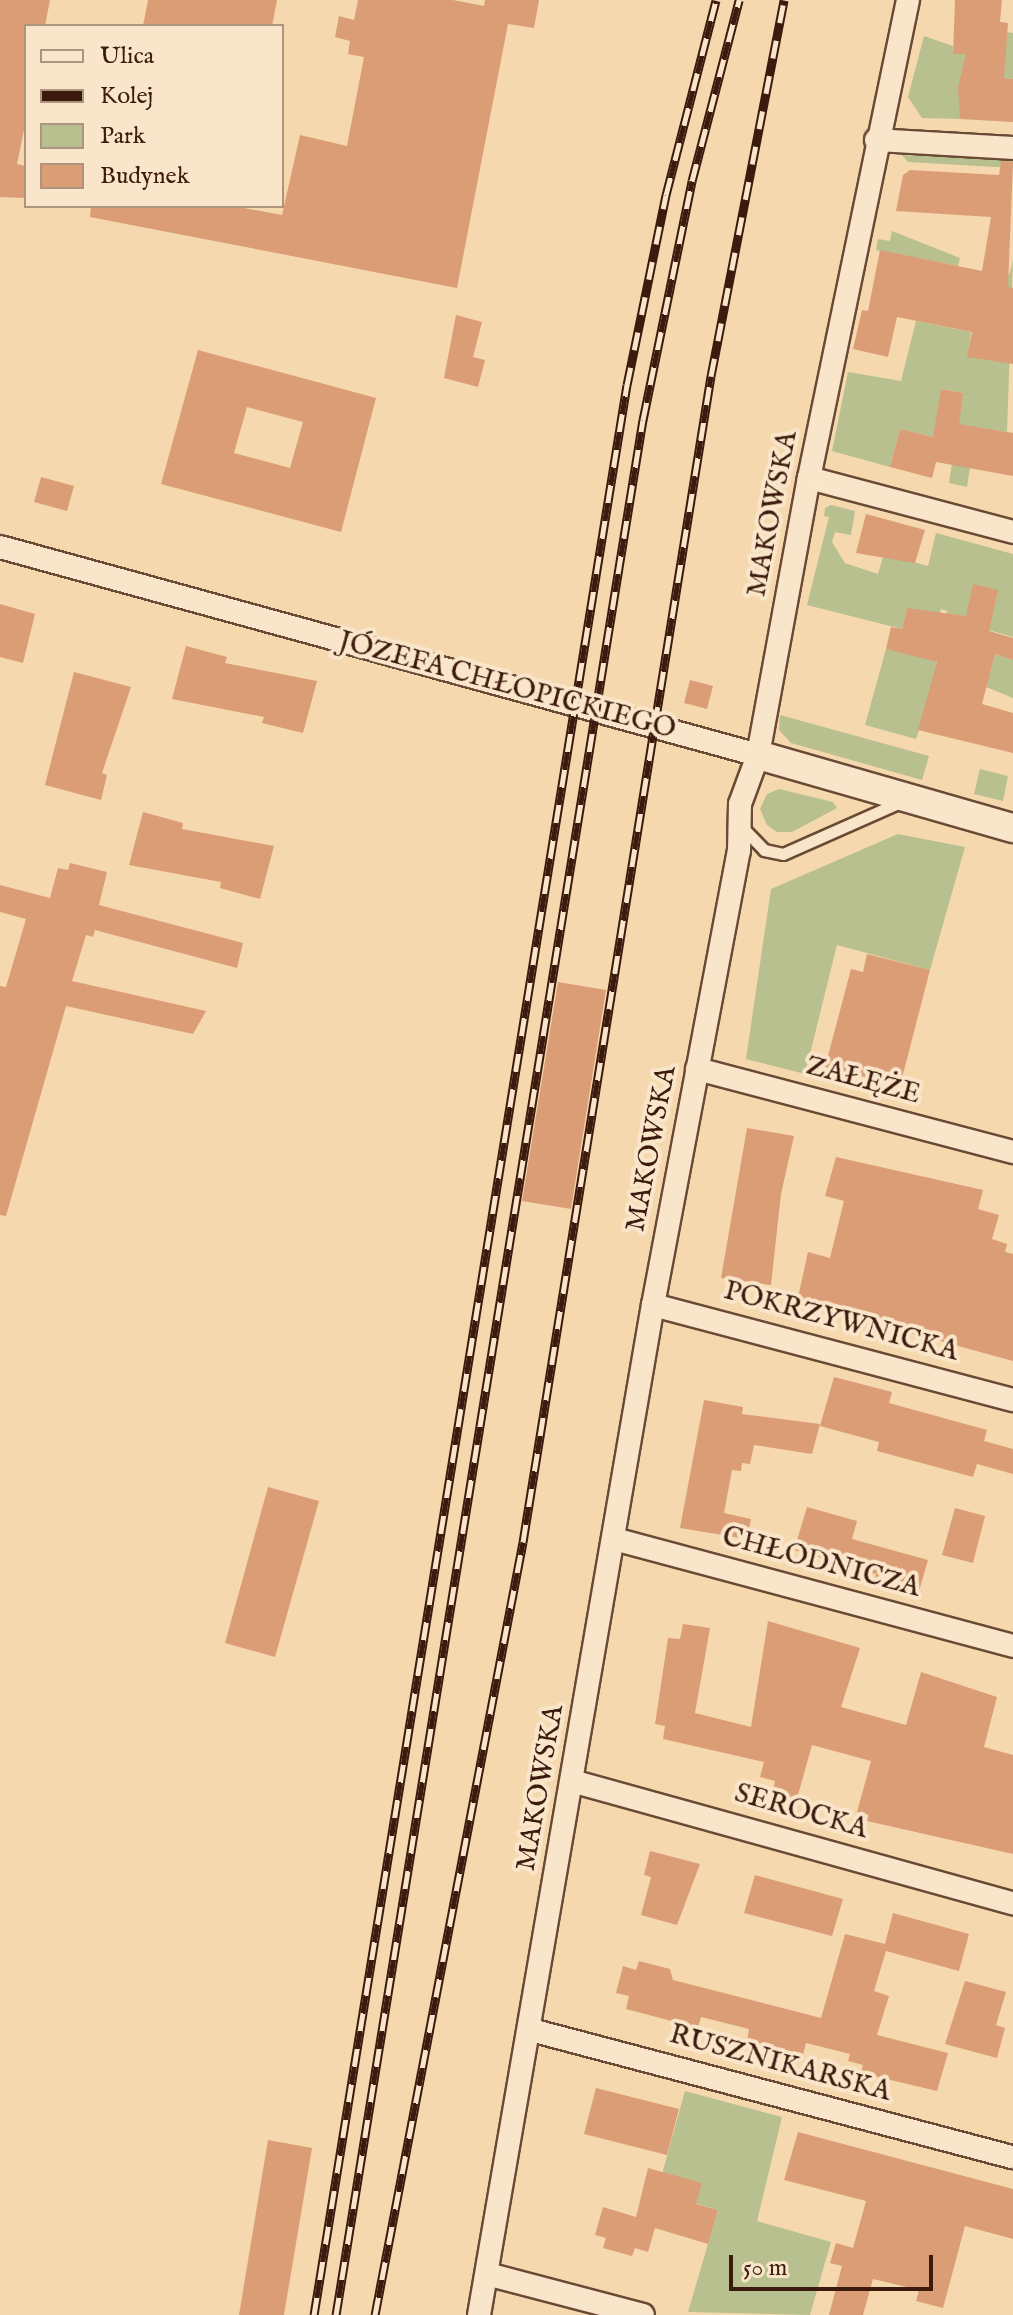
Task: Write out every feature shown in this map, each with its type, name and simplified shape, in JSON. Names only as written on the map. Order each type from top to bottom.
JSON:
[{"type":"street","name":"MAKOWSKA","points":[[479,2315],[531,2030],[653,1305],[739,851],[737,820],[745,782],[758,755],[876,140],[908,0]]},
{"type":"street","points":[[876,140],[1013,148]]},
{"type":"street","points":[[809,478],[1013,532]]},
{"type":"street","name":"JÓZEFA CHŁOPICKIEGO","points":[[0,547],[1013,828]]},
{"type":"street","name":"ZAŁĘŻE","points":[[697,1069],[1013,1152]]},
{"type":"street","name":"POKRZYWNICKA","points":[[653,1305],[1013,1400]]},
{"type":"street","name":"CHŁODNICZA","points":[[614,1539],[1013,1646]]},
{"type":"street","name":"SEROCKA","points":[[572,1781],[1013,1903]]},
{"type":"street","name":"RUSZNIKARSKA","points":[[531,2030],[1013,2157]]},
{"type":"street","points":[[487,2274],[643,2315]]},
{"type":"lane","points":[[737,820],[764,850],[783,854],[821,841],[881,807],[924,803]]},
{"type":"green space","points":[[979,21],[1007,23],[1007,32],[1013,33],[1013,79],[1004,78],[1004,72],[962,71],[960,119],[922,118],[908,97],[924,36],[953,46],[953,54],[977,54]]},
{"type":"green space","points":[[902,155],[1013,160],[1013,168],[908,162]]},
{"type":"green space","points":[[892,231],[960,258],[958,266],[876,250],[878,239],[890,241]]},
{"type":"green space","points":[[1013,260],[1007,432],[976,427],[967,487],[949,483],[963,393],[941,389],[942,439],[900,429],[890,467],[832,451],[848,372],[901,381],[916,321],[971,332],[968,356],[986,360],[983,271],[1009,275]]},
{"type":"green space","points":[[831,505],[855,511],[851,535],[835,532],[832,542],[845,563],[878,574],[884,554],[928,566],[936,533],[1013,554],[1013,637],[946,618],[947,611],[941,609],[939,616],[907,608],[902,629],[807,605],[829,517],[824,516],[825,508]]},
{"type":"green space","points":[[886,649],[938,655],[936,663],[942,664],[916,739],[865,725]]},
{"type":"green space","points":[[995,654],[1013,660],[1013,698],[986,687]]},
{"type":"green space","points":[[780,715],[929,756],[922,780],[791,743],[779,730]]},
{"type":"green space","points":[[980,769],[1008,776],[1003,801],[974,794]]},
{"type":"green space","points":[[779,789],[833,802],[837,808],[792,832],[777,832],[767,825],[760,809],[767,794]]},
{"type":"green space","points":[[898,834],[965,847],[930,970],[837,945],[805,1074],[746,1059],[771,889]]},
{"type":"green space","points":[[685,2091],[782,2117],[757,2221],[831,2242],[810,2315],[688,2312],[718,2210],[657,2192]]},
{"type":"building","points":[[0,0],[50,0],[45,24],[24,24],[24,130],[17,164],[24,166],[24,198],[0,197]]},
{"type":"building","points":[[148,0],[277,0],[272,24],[143,24]]},
{"type":"building","points":[[358,0],[453,0],[484,6],[485,0],[539,0],[534,28],[508,24],[457,288],[90,217],[91,208],[244,208],[282,215],[300,135],[347,146],[364,57],[348,54],[350,41],[335,37],[339,16],[354,20]]},
{"type":"building","points":[[955,0],[1002,0],[1000,22],[1008,23],[1004,78],[1013,79],[1013,122],[960,119],[958,88],[966,54],[953,54]]},
{"type":"building","points":[[1001,161],[1013,162],[1008,287],[1013,288],[1013,364],[967,357],[972,332],[897,317],[888,357],[853,349],[862,310],[868,311],[880,250],[982,271],[991,217],[896,211],[903,175],[910,170],[999,175]]},
{"type":"building","points":[[456,315],[482,322],[473,357],[485,360],[478,387],[444,378]]},
{"type":"building","points":[[198,350],[376,398],[341,532],[161,484]],"holes":[[[247,407],[303,422],[290,468],[234,453]]]},
{"type":"building","points":[[941,389],[963,393],[959,424],[1013,433],[1013,476],[936,462],[932,478],[890,467],[900,429],[933,437]]},
{"type":"building","points":[[41,477],[74,486],[67,511],[34,502]]},
{"type":"building","points":[[866,514],[925,530],[915,563],[856,553]]},
{"type":"building","points":[[973,584],[998,590],[989,631],[1013,638],[1013,660],[995,654],[982,704],[1013,713],[1013,753],[918,730],[937,662],[886,649],[891,627],[902,629],[907,608],[966,616]]},
{"type":"building","points":[[0,604],[35,614],[23,663],[0,657]]},
{"type":"building","points":[[186,646],[227,657],[225,663],[317,681],[303,733],[262,723],[264,717],[172,699]]},
{"type":"building","points":[[74,672],[131,687],[102,773],[107,775],[101,800],[45,785]]},
{"type":"building","points":[[690,680],[713,686],[707,709],[684,703]]},
{"type":"building","points":[[143,812],[183,823],[182,829],[274,846],[260,899],[220,888],[221,882],[129,865]]},
{"type":"building","points":[[70,863],[107,872],[99,905],[243,943],[237,968],[95,930],[93,937],[86,935],[72,981],[206,1011],[193,1034],[66,1006],[6,1216],[0,1215],[0,986],[6,987],[26,919],[0,912],[0,885],[50,898],[58,868],[68,870]]},
{"type":"building","points":[[867,954],[930,970],[900,1086],[825,1067],[851,969],[863,972]]},
{"type":"building","points":[[558,982],[606,990],[571,1209],[522,1201]]},
{"type":"building","points":[[747,1128],[794,1136],[781,1194],[771,1285],[721,1278]]},
{"type":"building","points":[[836,1157],[983,1190],[978,1209],[999,1215],[992,1239],[1007,1244],[1005,1252],[1013,1254],[1013,1361],[797,1302],[808,1252],[830,1258],[844,1201],[825,1196]]},
{"type":"building","points":[[834,1377],[892,1392],[889,1403],[987,1430],[984,1441],[1013,1449],[1013,1474],[977,1464],[973,1477],[877,1451],[879,1442],[820,1426]]},
{"type":"building","points":[[704,1400],[743,1407],[742,1414],[820,1424],[812,1454],[754,1445],[750,1464],[742,1463],[741,1471],[732,1470],[724,1513],[751,1519],[747,1539],[680,1528]]},
{"type":"building","points":[[268,1487],[319,1501],[275,1657],[225,1643]]},
{"type":"building","points":[[807,1507],[857,1521],[852,1539],[928,1560],[917,1598],[873,1586],[876,1574],[794,1550]]},
{"type":"building","points":[[955,1508],[985,1516],[973,1563],[942,1555]]},
{"type":"building","points":[[768,1621],[860,1648],[841,1707],[906,1725],[921,1672],[997,1697],[984,1747],[1013,1755],[1013,1854],[867,1821],[869,1815],[857,1812],[871,1761],[812,1745],[796,1802],[772,1795],[775,1781],[760,1777],[764,1762],[663,1739],[665,1726],[655,1724],[668,1638],[680,1639],[683,1624],[710,1628],[695,1713],[751,1727]]},
{"type":"building","points":[[650,1851],[700,1864],[677,1925],[641,1915],[651,1877],[644,1875]]},
{"type":"building","points":[[755,1875],[843,1899],[832,1936],[744,1913]]},
{"type":"building","points":[[893,1913],[969,1934],[959,1971],[886,1951],[874,1991],[889,1996],[877,2035],[948,2053],[937,2091],[861,2073],[863,2065],[848,2061],[850,2054],[806,2043],[803,2055],[747,2041],[749,2029],[701,2017],[698,2028],[626,2009],[629,1996],[616,1993],[623,1966],[636,1970],[639,1961],[670,1969],[673,1980],[821,2018],[845,1934],[885,1944]]},
{"type":"building","points":[[965,1981],[1006,1992],[996,2025],[1005,2028],[997,2058],[945,2044]]},
{"type":"building","points":[[596,2088],[679,2109],[667,2155],[584,2134]]},
{"type":"building","points":[[798,2132],[1013,2189],[1013,2239],[965,2226],[943,2308],[916,2301],[919,2290],[873,2279],[863,2315],[829,2315],[842,2266],[830,2263],[836,2243],[853,2248],[866,2201],[784,2180]]},
{"type":"building","points":[[268,2140],[312,2148],[284,2315],[239,2315]]},
{"type":"building","points":[[648,2168],[702,2183],[696,2204],[718,2210],[708,2244],[655,2228],[648,2252],[635,2248],[632,2256],[603,2248],[606,2238],[595,2235],[603,2207],[636,2217]]},
{"type":"railway","points":[[314,2315],[627,385],[666,195],[716,0]]},
{"type":"railway","points":[[336,2315],[643,420],[692,181],[739,0]]},
{"type":"railway","points":[[375,2315],[523,1542],[711,376],[784,0]]}]
